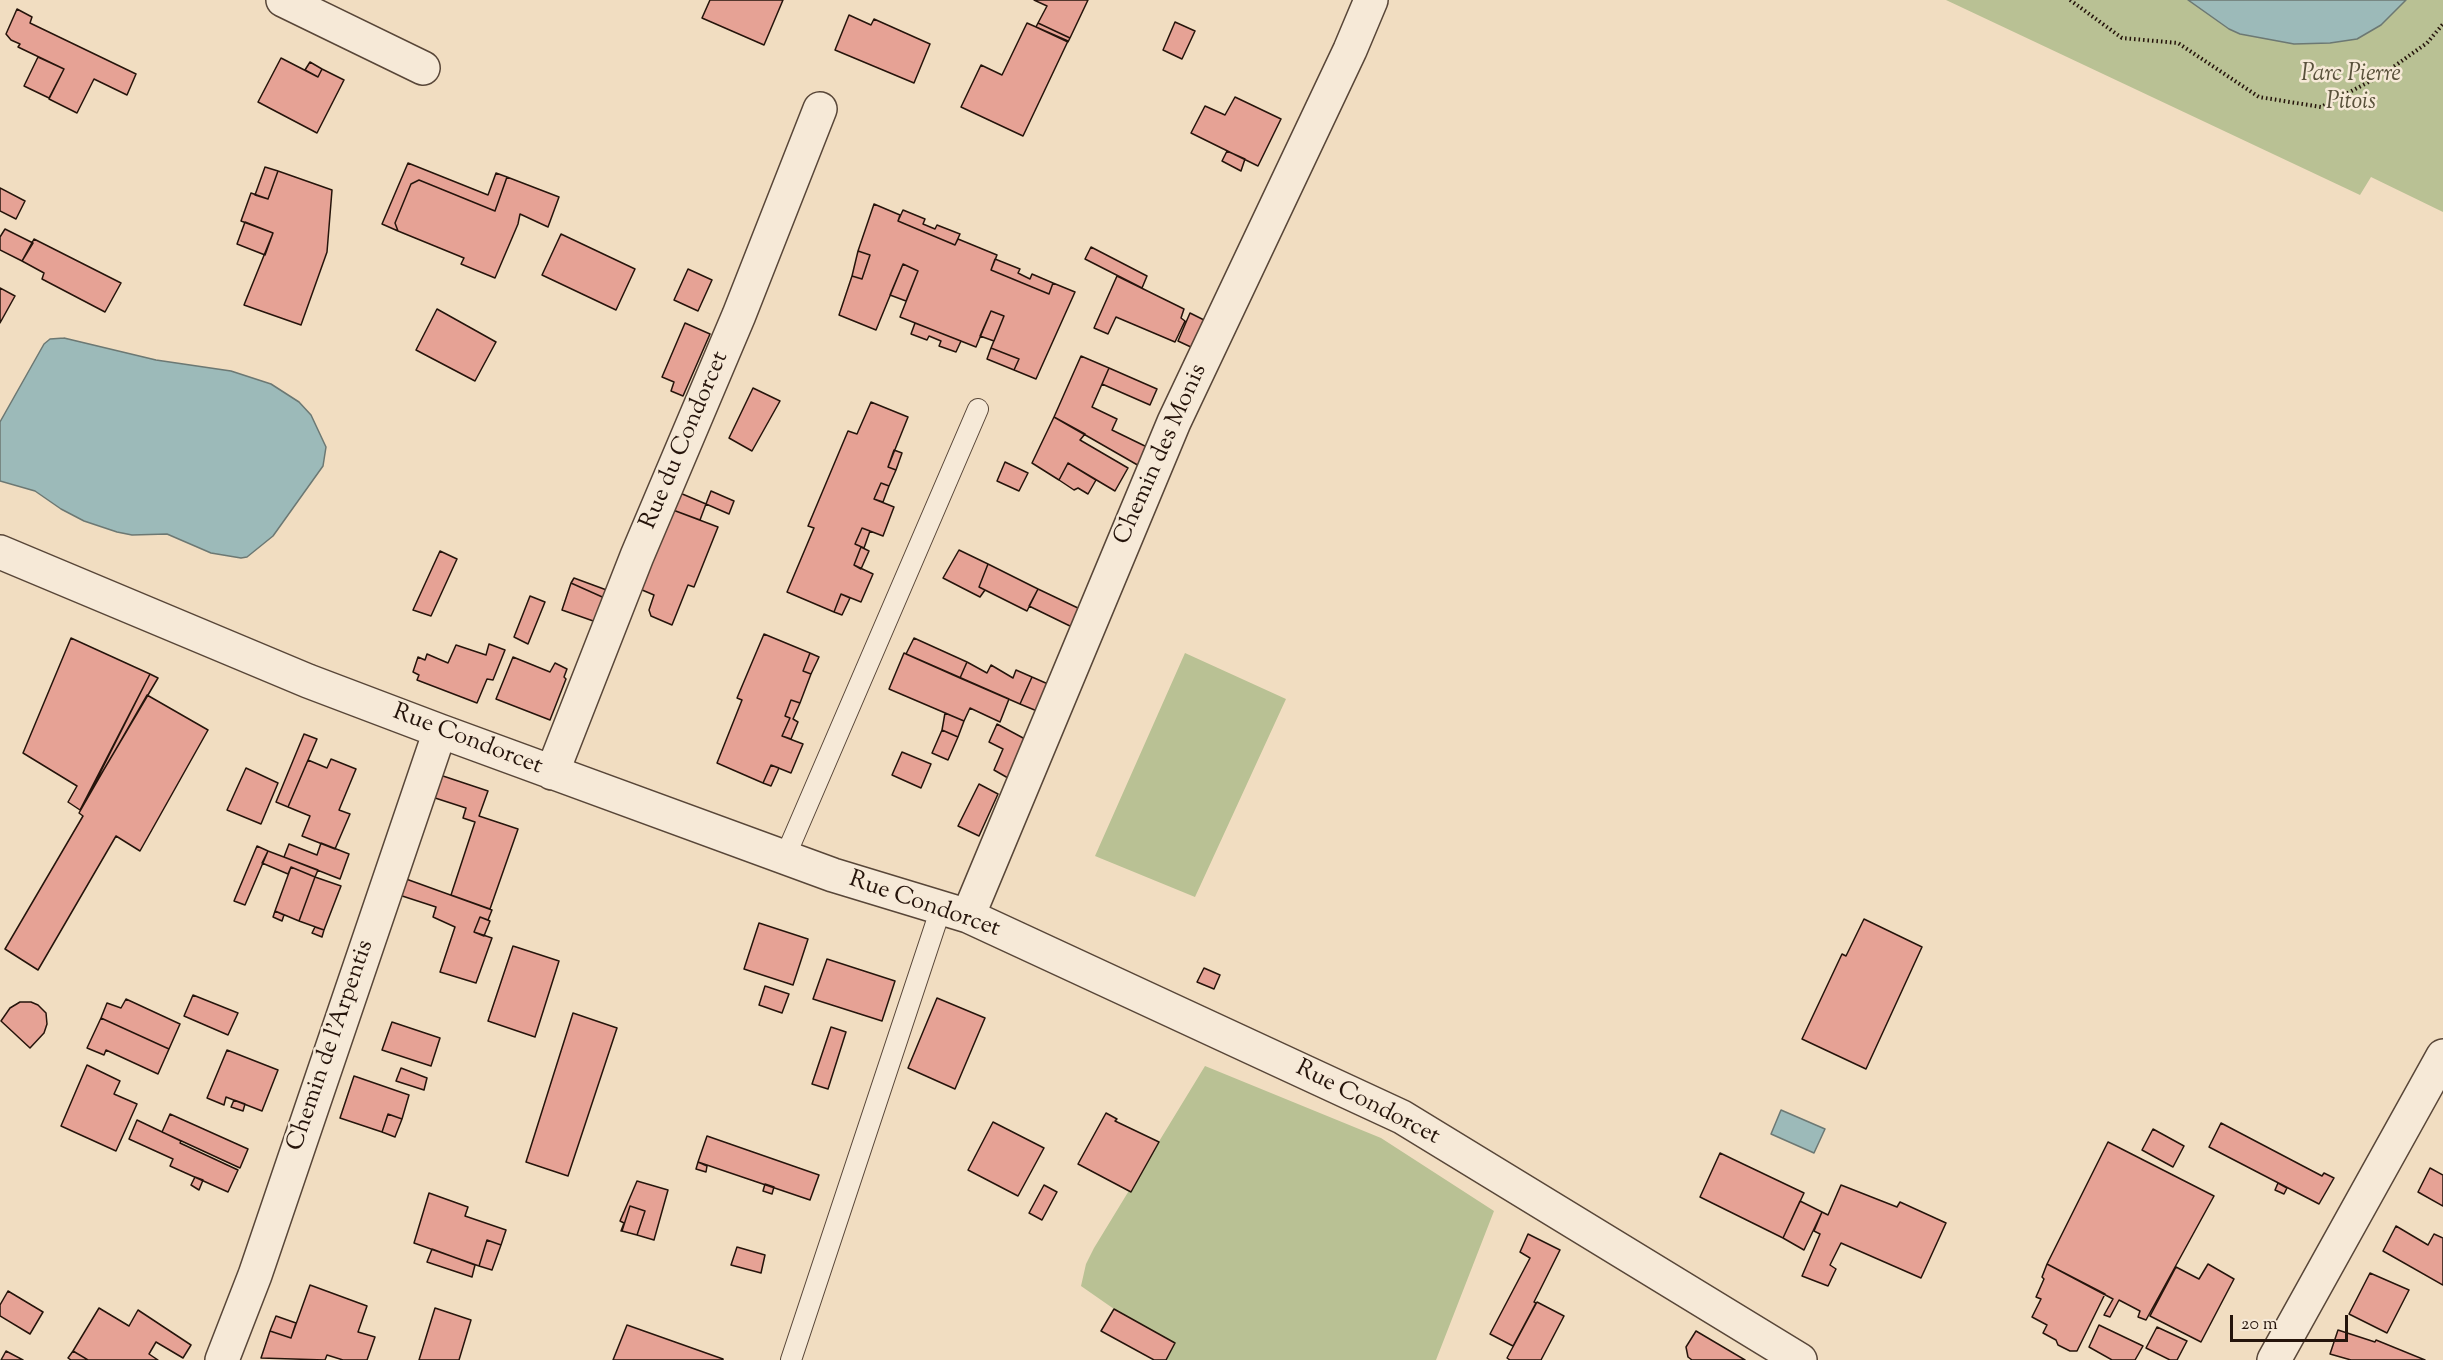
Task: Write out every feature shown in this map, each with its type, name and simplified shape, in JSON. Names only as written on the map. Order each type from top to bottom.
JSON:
[{"type":"street","points":[[283,0],[423,68]]},
{"type":"street","name":"Chemin des Monis","points":[[954,912],[1174,422],[1350,50],[1371,0]]},
{"type":"street","name":"Rue du Condorcet","points":[[552,773],[637,556],[739,315],[820,109]]},
{"type":"street","name":"Rue Condorcet","points":[[0,552],[308,681],[440,731],[833,875],[954,912],[1402,1118],[1800,1360]]},
{"type":"street","name":"Chemin de l'Arpentis","points":[[222,1360],[259,1263],[440,731]]},
{"type":"street","points":[[2274,1360],[2443,1056]]},
{"type":"lane","points":[[785,857],[978,409]]},
{"type":"lane","points":[[791,1360],[954,912]]},
{"type":"path","points":[[2070,0],[2122,38],[2178,43],[2259,97],[2320,107],[2382,75],[2427,43],[2443,24]]},
{"type":"green space","name":"Parc Pierre Pitois","points":[[1946,0],[2443,0],[2443,212],[2371,177],[2360,195]]},
{"type":"green space","points":[[1185,653],[1286,699],[1195,897],[1095,856]]},
{"type":"green space","points":[[1205,1066],[1381,1138],[1494,1211],[1436,1360],[1166,1360],[1175,1343],[1114,1309],[1081,1286],[1086,1264],[1094,1248]]},
{"type":"water","points":[[2188,0],[2406,0],[2381,25],[2357,39],[2330,43],[2294,44],[2240,34],[2229,29]]},
{"type":"water","points":[[64,338],[156,360],[231,371],[271,384],[299,402],[311,415],[326,447],[323,466],[273,536],[247,557],[241,558],[211,553],[167,534],[132,535],[117,532],[84,521],[35,491],[0,481],[0,422],[44,344],[50,339]]},
{"type":"water","points":[[1781,1110],[1825,1129],[1814,1153],[1771,1134]]},
{"type":"building","points":[[710,0],[783,0],[764,45],[702,18]]},
{"type":"building","points":[[1034,0],[1088,0],[1070,38],[1038,23],[1047,6]]},
{"type":"building","points":[[17,9],[32,17],[30,23],[136,74],[127,95],[94,79],[77,113],[49,99],[64,69],[18,47],[20,44],[11,40],[6,34]]},
{"type":"building","points":[[849,15],[871,25],[874,19],[930,44],[914,83],[835,50]]},
{"type":"building","points":[[1175,22],[1195,31],[1182,59],[1163,50]]},
{"type":"building","points":[[1027,23],[1068,41],[1023,136],[961,107],[981,65],[1002,75]]},
{"type":"building","points":[[1038,23],[1070,38],[1068,42],[1036,27]]},
{"type":"building","points":[[38,57],[64,69],[49,98],[24,86]]},
{"type":"building","points":[[281,58],[318,77],[322,69],[344,80],[317,133],[258,102]]},
{"type":"building","points":[[310,62],[322,69],[318,77],[305,70]]},
{"type":"building","points":[[1235,97],[1281,119],[1258,166],[1191,133],[1205,106],[1225,115]]},
{"type":"building","points":[[1227,151],[1245,159],[1241,171],[1222,161]]},
{"type":"building","points":[[408,163],[488,195],[496,173],[507,177],[495,211],[419,180],[411,184],[395,223],[398,231],[382,224]]},
{"type":"building","points":[[265,167],[278,171],[268,199],[255,195]]},
{"type":"building","points":[[278,171],[332,190],[327,252],[301,325],[244,305],[273,233],[241,221],[251,193],[268,199]]},
{"type":"building","points":[[507,177],[559,197],[548,227],[520,214],[495,278],[461,264],[464,258],[398,231],[395,223],[411,184],[419,180],[495,211]]},
{"type":"building","points":[[0,188],[25,201],[16,219],[0,211]]},
{"type":"building","points":[[874,204],[900,215],[898,221],[955,245],[958,239],[997,255],[991,270],[1049,294],[1053,283],[1075,292],[1036,379],[1014,370],[1019,359],[991,348],[1004,316],[991,311],[976,347],[900,317],[918,271],[903,264],[876,330],[839,315],[852,276],[862,279],[870,255],[858,251]]},
{"type":"building","points":[[903,210],[925,219],[923,224],[935,229],[937,225],[960,234],[955,245],[898,221]]},
{"type":"building","points":[[245,222],[273,233],[265,255],[237,244]]},
{"type":"building","points":[[5,229],[33,243],[22,261],[0,250],[0,237]]},
{"type":"building","points":[[561,234],[635,269],[616,310],[542,275]]},
{"type":"building","points":[[34,239],[121,283],[105,312],[42,279],[44,273],[22,261]]},
{"type":"building","points":[[1091,247],[1147,276],[1142,288],[1085,259]]},
{"type":"building","points":[[858,251],[870,255],[862,279],[852,276]]},
{"type":"building","points":[[995,259],[1020,269],[1018,273],[1030,279],[1032,274],[1053,283],[1049,294],[991,270]]},
{"type":"building","points":[[903,264],[918,271],[906,301],[890,295]]},
{"type":"building","points":[[688,269],[712,280],[698,311],[674,300]]},
{"type":"building","points":[[1117,276],[1184,309],[1181,318],[1185,321],[1175,342],[1116,317],[1108,334],[1094,328]]},
{"type":"building","points":[[0,288],[15,296],[0,323]]},
{"type":"building","points":[[437,309],[496,342],[475,381],[416,350]]},
{"type":"building","points":[[991,311],[1004,316],[994,341],[980,336]]},
{"type":"building","points":[[1190,313],[1206,321],[1193,348],[1178,341]]},
{"type":"building","points":[[685,323],[710,334],[683,396],[671,391],[674,382],[662,377]]},
{"type":"building","points":[[915,323],[961,341],[956,352],[939,346],[941,341],[929,336],[927,340],[911,334]]},
{"type":"building","points":[[991,348],[1019,359],[1014,370],[987,359]]},
{"type":"building","points":[[1081,356],[1109,368],[1092,407],[1117,419],[1112,430],[1149,448],[1141,467],[1054,417]]},
{"type":"building","points":[[1109,368],[1157,389],[1150,405],[1102,384]]},
{"type":"building","points":[[753,388],[780,401],[752,451],[729,438]]},
{"type":"building","points":[[871,402],[908,417],[888,467],[896,470],[889,486],[881,483],[874,499],[894,507],[883,536],[862,528],[855,544],[864,548],[861,547],[854,565],[873,574],[861,602],[841,594],[834,612],[787,592],[814,528],[808,526],[848,431],[857,434]]},
{"type":"building","points":[[1054,417],[1085,434],[1080,440],[1128,468],[1115,491],[1068,463],[1059,480],[1032,463]]},
{"type":"building","points":[[894,450],[902,453],[896,470],[888,467]]},
{"type":"building","points":[[1005,462],[1028,473],[1019,491],[997,481]]},
{"type":"building","points":[[1068,463],[1096,480],[1088,494],[1078,488],[1074,490],[1059,480]]},
{"type":"building","points":[[881,483],[889,486],[883,502],[874,499]]},
{"type":"building","points":[[711,491],[734,501],[729,514],[706,504]]},
{"type":"building","points":[[680,493],[706,504],[700,520],[673,510]]},
{"type":"building","points":[[673,510],[718,527],[694,587],[688,585],[672,625],[651,616],[649,610],[654,595],[635,587]]},
{"type":"building","points":[[862,528],[870,531],[864,548],[855,544]]},
{"type":"building","points":[[861,547],[869,551],[861,569],[854,565]]},
{"type":"building","points":[[959,550],[988,564],[979,587],[985,590],[980,597],[943,578]]},
{"type":"building","points":[[440,551],[457,559],[431,616],[413,610]]},
{"type":"building","points":[[988,564],[1038,589],[1027,611],[979,587]]},
{"type":"building","points":[[574,578],[612,592],[609,600],[571,583]]},
{"type":"building","points":[[571,583],[609,600],[599,623],[562,610]]},
{"type":"building","points":[[1038,589],[1080,609],[1072,627],[1029,606]]},
{"type":"building","points":[[841,594],[850,598],[842,615],[834,612]]},
{"type":"building","points":[[530,596],[545,602],[528,644],[514,637]]},
{"type":"building","points":[[764,634],[810,653],[803,671],[811,674],[800,703],[791,700],[785,716],[790,718],[782,736],[803,744],[791,773],[771,765],[763,783],[717,763],[742,700],[737,698]]},
{"type":"building","points":[[71,638],[150,674],[80,810],[68,802],[77,786],[23,753]]},
{"type":"building","points":[[914,638],[967,662],[960,678],[906,654]]},
{"type":"building","points":[[489,644],[505,650],[493,680],[487,679],[477,703],[417,680],[419,675],[413,672],[418,657],[425,660],[427,654],[448,663],[456,645],[486,655]]},
{"type":"building","points":[[810,653],[819,657],[811,674],[803,671]]},
{"type":"building","points":[[904,653],[1009,699],[1000,722],[970,708],[964,721],[889,689]]},
{"type":"building","points":[[513,657],[550,672],[555,663],[567,669],[564,677],[566,679],[550,720],[496,699]]},
{"type":"building","points":[[967,662],[987,673],[991,665],[1013,678],[1016,670],[1032,677],[1020,704],[960,678]]},
{"type":"building","points":[[150,674],[158,678],[80,810],[100,773]]},
{"type":"building","points":[[1032,677],[1048,684],[1037,711],[1020,704]]},
{"type":"building","points":[[147,695],[208,730],[140,851],[116,836],[38,970],[5,949],[83,816],[79,813]]},
{"type":"building","points":[[791,700],[800,703],[793,719],[798,722],[791,739],[782,736],[790,718],[785,716]]},
{"type":"building","points":[[945,713],[964,721],[958,737],[942,730]]},
{"type":"building","points":[[997,724],[1025,739],[1008,778],[994,770],[1003,749],[989,742]]},
{"type":"building","points":[[942,730],[958,737],[948,760],[932,753]]},
{"type":"building","points":[[304,734],[317,739],[288,807],[276,802]]},
{"type":"building","points":[[902,752],[931,764],[921,788],[892,775]]},
{"type":"building","points":[[331,759],[356,769],[339,810],[350,814],[335,849],[302,836],[310,816],[288,807],[308,760],[327,768]]},
{"type":"building","points":[[771,765],[779,768],[771,786],[763,783]]},
{"type":"building","points":[[246,768],[278,783],[261,824],[227,810]]},
{"type":"building","points":[[440,775],[488,791],[479,816],[518,829],[490,909],[451,895],[475,822],[463,818],[466,808],[432,797]]},
{"type":"building","points":[[979,784],[998,794],[979,836],[958,826]]},
{"type":"building","points":[[321,843],[349,854],[340,879],[284,857],[289,844],[317,855]]},
{"type":"building","points":[[257,846],[268,851],[245,905],[234,901]]},
{"type":"building","points":[[268,851],[318,870],[315,877],[291,867],[288,874],[262,863]]},
{"type":"building","points":[[291,867],[315,877],[299,921],[275,911]]},
{"type":"building","points":[[395,875],[492,910],[488,920],[480,917],[474,932],[492,938],[476,983],[440,972],[455,927],[433,917],[436,907],[390,892]]},
{"type":"building","points":[[315,877],[341,886],[324,930],[299,921]]},
{"type":"building","points":[[275,911],[284,915],[282,921],[273,917]]},
{"type":"building","points":[[480,917],[490,921],[484,936],[474,932]]},
{"type":"building","points":[[1864,919],[1922,947],[1866,1069],[1802,1039],[1842,954],[1846,956]]},
{"type":"building","points":[[759,923],[808,939],[793,985],[744,969]]},
{"type":"building","points":[[315,927],[324,930],[322,937],[312,933]]},
{"type":"building","points":[[513,946],[559,961],[535,1037],[488,1021]]},
{"type":"building","points":[[827,959],[895,981],[882,1021],[813,999]]},
{"type":"building","points":[[1204,968],[1220,975],[1214,989],[1197,982]]},
{"type":"building","points":[[765,986],[789,994],[782,1013],[759,1005]]},
{"type":"building","points":[[193,995],[238,1013],[228,1035],[184,1016]]},
{"type":"building","points":[[937,998],[985,1018],[955,1089],[908,1068]]},
{"type":"building","points":[[126,999],[180,1024],[169,1049],[101,1018],[107,1003],[121,1008]]},
{"type":"building","points":[[20,1002],[31,1002],[46,1013],[47,1024],[44,1033],[30,1048],[1,1021],[10,1008]]},
{"type":"building","points":[[573,1013],[617,1028],[568,1176],[526,1162]]},
{"type":"building","points":[[101,1018],[169,1049],[158,1074],[106,1050],[104,1055],[87,1048]]},
{"type":"building","points":[[392,1022],[440,1038],[431,1066],[382,1050]]},
{"type":"building","points":[[831,1027],[846,1032],[828,1089],[812,1084]]},
{"type":"building","points":[[227,1050],[278,1070],[262,1111],[226,1097],[224,1105],[207,1098]]},
{"type":"building","points":[[87,1065],[120,1081],[114,1094],[137,1104],[116,1151],[61,1126]]},
{"type":"building","points":[[401,1068],[427,1078],[424,1090],[396,1081]]},
{"type":"building","points":[[354,1076],[409,1095],[402,1119],[388,1114],[382,1132],[340,1118]]},
{"type":"building","points":[[234,1100],[245,1104],[243,1111],[231,1107]]},
{"type":"building","points":[[1106,1113],[1117,1119],[1115,1121],[1159,1142],[1131,1192],[1078,1164]]},
{"type":"building","points":[[170,1114],[248,1149],[240,1168],[162,1132]]},
{"type":"building","points":[[388,1114],[402,1119],[395,1137],[382,1132]]},
{"type":"building","points":[[137,1120],[238,1170],[228,1192],[170,1166],[173,1159],[129,1139]]},
{"type":"building","points":[[993,1122],[1044,1148],[1018,1196],[968,1170]]},
{"type":"building","points":[[2221,1123],[2322,1176],[2324,1173],[2334,1178],[2319,1204],[2209,1147]]},
{"type":"building","points":[[2153,1129],[2184,1146],[2173,1167],[2142,1150]]},
{"type":"building","points":[[707,1136],[819,1175],[810,1200],[698,1162]]},
{"type":"building","points":[[2108,1142],[2214,1196],[2146,1320],[2138,1317],[2140,1311],[2119,1300],[2110,1317],[2104,1315],[2113,1299],[2047,1264]]},
{"type":"building","points":[[1720,1153],[1804,1193],[1783,1238],[1700,1197]]},
{"type":"building","points":[[698,1162],[707,1166],[706,1172],[696,1169]]},
{"type":"building","points":[[2430,1168],[2443,1175],[2443,1206],[2418,1192]]},
{"type":"building","points":[[195,1177],[203,1180],[199,1190],[191,1185]]},
{"type":"building","points":[[637,1181],[668,1190],[654,1240],[637,1235],[645,1211],[630,1206],[622,1231],[621,1231],[624,1223],[620,1221]]},
{"type":"building","points":[[2278,1183],[2287,1188],[2284,1194],[2275,1190]]},
{"type":"building","points":[[765,1184],[774,1187],[772,1194],[763,1191]]},
{"type":"building","points":[[1044,1185],[1057,1192],[1042,1220],[1029,1213]]},
{"type":"building","points":[[1841,1185],[1897,1207],[1900,1202],[1946,1223],[1921,1278],[1841,1243],[1830,1265],[1836,1269],[1828,1286],[1802,1276],[1820,1234],[1814,1231],[1822,1212],[1828,1215]]},
{"type":"building","points":[[429,1193],[468,1207],[465,1216],[506,1230],[501,1245],[487,1240],[479,1266],[414,1243]]},
{"type":"building","points":[[1800,1201],[1822,1212],[1804,1250],[1783,1238]]},
{"type":"building","points":[[630,1206],[645,1211],[637,1235],[622,1231]]},
{"type":"building","points":[[2396,1226],[2428,1245],[2434,1234],[2443,1238],[2443,1285],[2383,1251]]},
{"type":"building","points":[[1528,1234],[1560,1250],[1513,1346],[1490,1334],[1530,1258],[1520,1252]]},
{"type":"building","points":[[487,1240],[501,1245],[492,1270],[479,1266]]},
{"type":"building","points":[[737,1247],[765,1255],[761,1273],[731,1265]]},
{"type":"building","points":[[432,1249],[475,1265],[472,1277],[427,1262]]},
{"type":"building","points":[[2047,1264],[2105,1294],[2077,1351],[2070,1351],[2058,1345],[2056,1340],[2043,1333],[2047,1325],[2032,1317],[2041,1299],[2036,1297],[2044,1279],[2042,1277]]},
{"type":"building","points":[[2208,1264],[2234,1279],[2201,1342],[2150,1316],[2176,1267],[2199,1279]]},
{"type":"building","points":[[2370,1273],[2409,1290],[2387,1333],[2349,1314]]},
{"type":"building","points":[[310,1285],[367,1306],[358,1332],[375,1337],[367,1360],[343,1360],[327,1355],[325,1360],[261,1358],[270,1331],[291,1338]]},
{"type":"building","points":[[8,1291],[43,1312],[30,1334],[0,1316],[0,1305]]},
{"type":"building","points":[[1537,1302],[1564,1316],[1541,1360],[1510,1360],[1507,1358]]},
{"type":"building","points":[[99,1308],[129,1326],[138,1310],[191,1345],[183,1358],[156,1342],[149,1354],[158,1360],[88,1360],[73,1351]]},
{"type":"building","points":[[435,1308],[471,1320],[459,1360],[419,1360]]},
{"type":"building","points":[[1114,1309],[1175,1343],[1166,1360],[1154,1360],[1101,1331]]},
{"type":"building","points":[[276,1316],[296,1323],[291,1338],[270,1331]]},
{"type":"building","points":[[627,1325],[723,1359],[723,1360],[613,1360]]},
{"type":"building","points":[[2099,1325],[2143,1346],[2135,1360],[2112,1360],[2089,1347]]},
{"type":"building","points":[[2157,1327],[2187,1341],[2177,1360],[2170,1360],[2146,1348]]},
{"type":"building","points":[[2338,1330],[2375,1342],[2376,1340],[2425,1360],[2351,1360],[2330,1354]]},
{"type":"building","points":[[1696,1331],[1745,1360],[1692,1360],[1688,1357],[1686,1347]]},
{"type":"building","points":[[6,1351],[23,1360],[1,1360]]},
{"type":"building","points":[[73,1351],[88,1360],[71,1360],[68,1358]]}]
